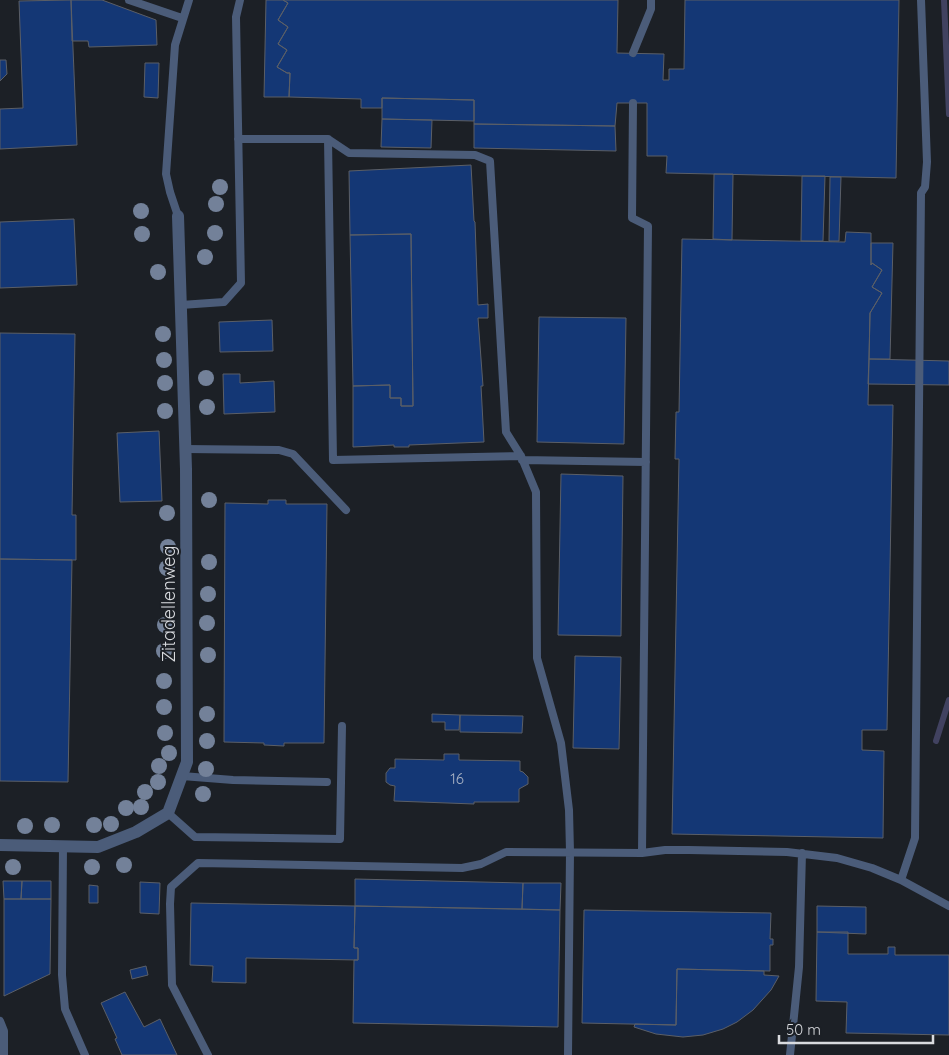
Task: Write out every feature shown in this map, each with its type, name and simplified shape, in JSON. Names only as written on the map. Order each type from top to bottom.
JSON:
[{"type":"street","name":"Zitadellenweg","points":[[168,813],[187,762],[185,448],[178,216]]},
{"type":"street","points":[[0,845],[98,847],[136,832],[168,813]]},
{"type":"lane","points":[[129,0],[182,18]]},
{"type":"lane","points":[[178,216],[166,174],[175,45],[189,0]]},
{"type":"lane","points":[[181,305],[224,302],[241,282],[236,18],[240,0]]},
{"type":"lane","points":[[633,53],[651,9],[651,0]]},
{"type":"lane","points":[[901,880],[916,838],[921,193],[925,186],[927,162],[920,0]]},
{"type":"lane","points":[[633,103],[632,218],[648,226],[642,853]]},
{"type":"lane","points":[[238,138],[328,139],[349,153],[474,155],[490,161],[506,432],[522,458],[536,492],[537,658],[561,743],[568,810],[570,852],[568,1055]]},
{"type":"lane","points":[[328,139],[333,460],[522,458],[646,462]]},
{"type":"lane","points":[[185,448],[279,450],[293,454],[346,510]]},
{"type":"lane","points":[[168,813],[195,836],[340,839],[342,726]]},
{"type":"lane","points":[[182,776],[233,780],[327,782]]},
{"type":"lane","points":[[63,846],[62,975],[64,1000],[65,1008],[85,1055]]},
{"type":"lane","points":[[208,1055],[172,985],[171,888],[198,863],[462,868],[481,864],[506,852],[642,853],[688,850],[802,853],[838,858],[872,868],[901,880],[949,906]]},
{"type":"lane","points":[[790,1055],[799,967],[802,853]]},
{"type":"lane","points":[[0,1021],[4,1031],[4,1055]]},
{"type":"building","points":[[71,0],[77,145],[0,149],[0,109],[23,108],[19,1]]},
{"type":"building","points":[[71,0],[102,0],[156,20],[157,45],[89,47],[88,41],[72,41]]},
{"type":"building","points":[[266,0],[283,0],[288,3],[278,20],[288,27],[278,44],[287,50],[277,67],[290,73],[289,97],[264,97]]},
{"type":"building","points":[[283,0],[618,0],[617,53],[664,54],[663,80],[669,80],[669,69],[684,69],[685,0],[899,0],[896,178],[666,173],[667,156],[647,156],[647,103],[617,103],[615,126],[474,124],[474,100],[382,98],[382,108],[361,108],[361,99],[289,97],[290,73],[277,67],[287,50],[278,44],[288,27],[278,20],[288,3]]},
{"type":"building","points":[[0,60],[6,60],[7,74],[0,81]]},
{"type":"building","points":[[145,63],[159,63],[158,98],[144,97]]},
{"type":"building","points":[[382,98],[474,100],[474,121],[382,119]]},
{"type":"building","points":[[382,119],[432,120],[431,148],[381,147]]},
{"type":"building","points":[[474,124],[615,126],[616,151],[474,148]]},
{"type":"building","points":[[471,165],[478,305],[488,304],[488,318],[478,318],[483,386],[481,386],[484,442],[409,445],[409,447],[394,447],[394,445],[353,447],[353,386],[390,385],[390,398],[401,398],[401,406],[413,406],[411,234],[350,235],[349,171]]},
{"type":"building","points":[[714,174],[733,174],[732,240],[713,239]]},
{"type":"building","points":[[802,176],[825,176],[823,241],[801,241]]},
{"type":"building","points":[[830,177],[841,177],[839,241],[829,241]]},
{"type":"building","points":[[74,219],[77,285],[0,288],[0,222]]},
{"type":"building","points":[[846,232],[871,233],[871,265],[872,263],[882,270],[872,287],[882,293],[870,313],[868,405],[893,405],[887,730],[862,730],[862,750],[884,751],[883,838],[672,834],[679,459],[675,459],[676,412],[679,412],[682,239],[845,242]]},
{"type":"building","points":[[411,234],[413,406],[401,406],[401,398],[390,398],[390,385],[353,386],[350,235]]},
{"type":"building","points":[[871,243],[893,243],[890,359],[869,359],[870,313],[882,293],[872,287],[882,270],[872,263],[871,265]]},
{"type":"building","points":[[539,317],[626,318],[624,444],[537,442]]},
{"type":"building","points":[[272,320],[273,351],[220,352],[219,322]]},
{"type":"building","points":[[0,333],[75,334],[72,515],[76,515],[76,560],[0,559]]},
{"type":"building","points":[[869,359],[949,361],[949,385],[868,384]]},
{"type":"building","points":[[223,374],[240,374],[240,383],[274,381],[275,412],[224,414]]},
{"type":"building","points":[[159,431],[162,501],[120,502],[117,433]]},
{"type":"building","points":[[561,474],[623,476],[621,636],[558,635]]},
{"type":"building","points":[[268,500],[286,500],[286,504],[327,504],[324,743],[284,743],[284,746],[264,745],[264,743],[224,742],[225,503],[268,504]]},
{"type":"building","points":[[0,559],[72,560],[68,782],[0,781]]},
{"type":"building","points":[[575,656],[621,657],[619,749],[573,748]]},
{"type":"building","points":[[432,714],[460,715],[459,730],[445,730],[445,722],[432,722]]},
{"type":"building","points":[[460,715],[523,716],[522,733],[460,732]]},
{"type":"building","points":[[444,754],[459,754],[459,760],[520,761],[520,771],[528,777],[528,784],[519,789],[519,802],[474,802],[474,804],[394,801],[395,786],[386,782],[386,773],[390,768],[395,768],[395,759],[444,760]]},
{"type":"building","points":[[355,879],[523,883],[522,909],[355,906]]},
{"type":"building","points":[[3,881],[22,881],[21,899],[4,899]]},
{"type":"building","points":[[22,881],[51,881],[51,899],[21,899]]},
{"type":"building","points":[[140,882],[160,883],[159,914],[140,913]]},
{"type":"building","points":[[523,883],[561,883],[560,910],[522,909]]},
{"type":"building","points":[[89,885],[98,886],[98,903],[89,903]]},
{"type":"building","points":[[4,899],[51,899],[50,974],[4,996]]},
{"type":"building","points":[[191,903],[355,906],[354,948],[358,948],[358,960],[246,958],[246,983],[212,982],[213,966],[190,965]]},
{"type":"building","points":[[355,906],[560,910],[558,1027],[353,1023],[354,960],[358,960],[358,948],[354,948]]},
{"type":"building","points":[[817,906],[866,907],[866,934],[817,932]]},
{"type":"building","points":[[584,910],[771,913],[770,939],[773,939],[773,945],[770,945],[770,971],[677,969],[676,1025],[582,1023]]},
{"type":"building","points":[[817,932],[848,932],[848,954],[888,954],[888,947],[895,947],[895,955],[949,955],[949,1035],[846,1033],[847,1002],[816,1001]]},
{"type":"building","points":[[146,966],[148,975],[132,979],[130,970]]},
{"type":"building","points":[[677,969],[764,971],[764,975],[779,976],[771,990],[753,1010],[737,1022],[723,1029],[703,1035],[683,1037],[656,1034],[634,1027],[635,1024],[676,1025]]},
{"type":"building","points":[[125,992],[144,1027],[160,1019],[177,1055],[122,1055],[115,1039],[117,1038],[101,1003]]},
{"type":"waterway","points":[[944,0],[949,114]]},
{"type":"waterway","points":[[936,741],[949,700]]}]
